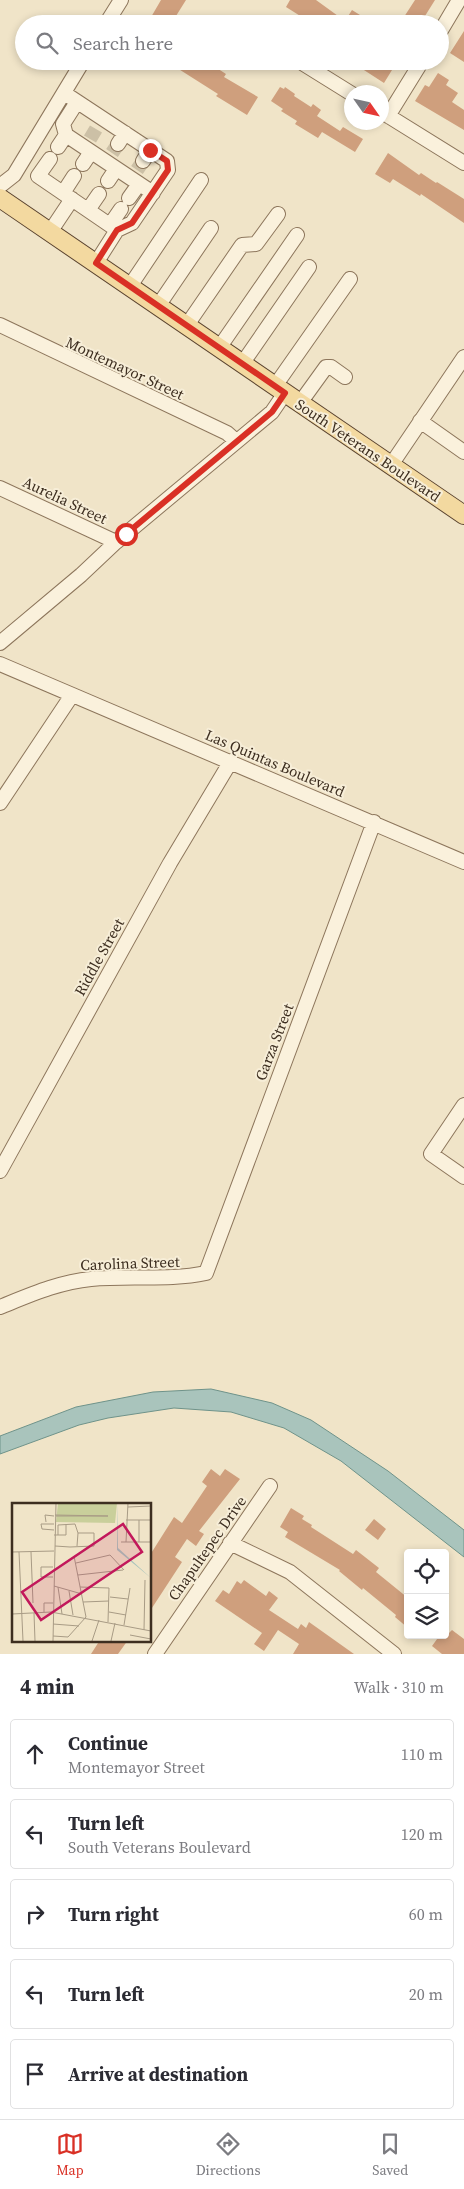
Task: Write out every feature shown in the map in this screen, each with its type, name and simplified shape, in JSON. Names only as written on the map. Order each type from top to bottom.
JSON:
[{"type":"main road","name":"South Veterans Boulevard","points":[[0,198],[464,515]]},
{"type":"street","points":[[112,15],[121,0]]},
{"type":"street","points":[[449,18],[460,0]]},
{"type":"street","points":[[0,186],[14,175],[78,70]]},
{"type":"street","points":[[313,70],[344,89]]},
{"type":"street","points":[[389,108],[416,70]]},
{"type":"street","points":[[64,93],[78,102],[91,141],[115,152],[140,168],[167,161],[168,170],[132,223],[114,227],[38,176],[66,135],[64,124],[78,102]]},
{"type":"street","points":[[389,116],[464,163]]},
{"type":"street","points":[[66,135],[91,141],[115,152],[140,168],[152,193]]},
{"type":"street","points":[[108,181],[115,152]]},
{"type":"street","points":[[96,263],[125,204],[140,168]]},
{"type":"street","points":[[50,232],[68,196],[74,176]]},
{"type":"street","points":[[130,286],[201,180]]},
{"type":"street","points":[[88,210],[99,194]]},
{"type":"street","points":[[187,325],[242,245],[256,244],[278,214]]},
{"type":"street","points":[[158,306],[211,228]]},
{"type":"street","points":[[220,348],[297,235]]},
{"type":"street","points":[[242,364],[309,267]]},
{"type":"street","points":[[0,643],[81,575],[116,542],[272,412],[280,389],[350,279]]},
{"type":"street","name":"Montemayor Street","points":[[0,325],[227,434],[236,441]]},
{"type":"street","points":[[391,465],[464,357]]},
{"type":"street","points":[[300,403],[326,367],[331,367],[345,377]]},
{"type":"street","points":[[420,421],[464,452]]},
{"type":"street","name":"Aurelia Street","points":[[0,488],[116,542]]},
{"type":"street","name":"Las Quintas Boulevard","points":[[0,664],[464,862]]},
{"type":"street","points":[[0,803],[72,695]]},
{"type":"street","name":"Riddle Street","points":[[0,1171],[170,863],[231,761]]},
{"type":"street","name":"Garza Street","points":[[206,1273],[374,822]]},
{"type":"street","points":[[464,1104],[431,1154],[464,1177]]},
{"type":"street","name":"Carolina Street","points":[[0,1307],[67,1283],[92,1279],[187,1277],[206,1273]]},
{"type":"street","name":"Chapultepec Drive","points":[[155,1654],[270,1486]]},
{"type":"street","points":[[230,1543],[290,1572],[394,1654]]},
{"type":"water","points":[[211,1389],[272,1403],[311,1420],[388,1471],[464,1530],[464,1557],[341,1461],[284,1428],[231,1412],[174,1408],[108,1418],[79,1425],[0,1454],[0,1436],[76,1407],[153,1392]]},
{"type":"building","points":[[161,0],[186,0],[177,15],[152,15]]},
{"type":"building","points":[[290,0],[316,0],[337,15],[299,15],[286,7]]},
{"type":"building","points":[[415,0],[435,0],[426,15],[405,15]]},
{"type":"building","points":[[352,10],[360,15],[349,15]]},
{"type":"building","points":[[464,31],[464,62],[450,53]]},
{"type":"building","points":[[180,70],[220,70],[226,74],[224,77],[258,97],[247,115],[216,96],[218,94]]},
{"type":"building","points":[[364,70],[392,70],[384,83]]},
{"type":"building","points":[[438,73],[449,80],[446,85],[458,93],[452,102],[464,110],[464,130],[415,101],[425,85],[429,87]]},
{"type":"building","points":[[280,87],[284,89],[285,87],[295,94],[294,96],[311,107],[313,104],[321,110],[317,116],[340,131],[343,127],[344,130],[348,130],[363,139],[355,152],[322,132],[318,138],[295,124],[297,121],[281,111],[283,109],[271,101]]},
{"type":"building","points":[[388,153],[419,175],[421,173],[464,199],[464,223],[421,194],[420,196],[393,179],[390,183],[375,174]]},
{"type":"building","points":[[211,1469],[220,1476],[225,1469],[240,1479],[199,1531],[204,1534],[196,1546],[187,1539],[175,1557],[182,1562],[151,1609],[151,1553],[174,1517],[182,1523],[207,1486],[202,1482]]},
{"type":"building","points":[[291,1508],[304,1516],[302,1519],[312,1525],[311,1527],[353,1554],[356,1550],[379,1568],[376,1572],[404,1595],[404,1625],[395,1617],[396,1615],[363,1588],[362,1590],[340,1570],[285,1537],[288,1532],[280,1527]]},
{"type":"building","points":[[374,1519],[386,1529],[378,1540],[365,1530]]},
{"type":"building","points":[[244,1580],[266,1596],[269,1591],[278,1598],[269,1610],[298,1629],[301,1624],[306,1628],[309,1622],[354,1654],[293,1654],[299,1644],[278,1630],[264,1651],[254,1644],[262,1633],[215,1601],[223,1590],[229,1594],[237,1581],[241,1584]]},
{"type":"building","points":[[452,1630],[464,1639],[464,1654],[442,1654],[432,1646],[437,1639],[449,1639],[449,1633]]},
{"type":"building","points":[[99,1642],[127,1642],[118,1654],[91,1654]]},
{"type":"tunnel","points":[[90,139],[96,129]]},
{"type":"tunnel","points":[[112,153],[118,144]]},
{"type":"tunnel","points":[[137,170],[143,161]]},
{"type":"route","points":[[126,534],[272,412],[285,393],[96,263],[117,230],[132,223],[168,170],[167,161],[150,150]]}]
